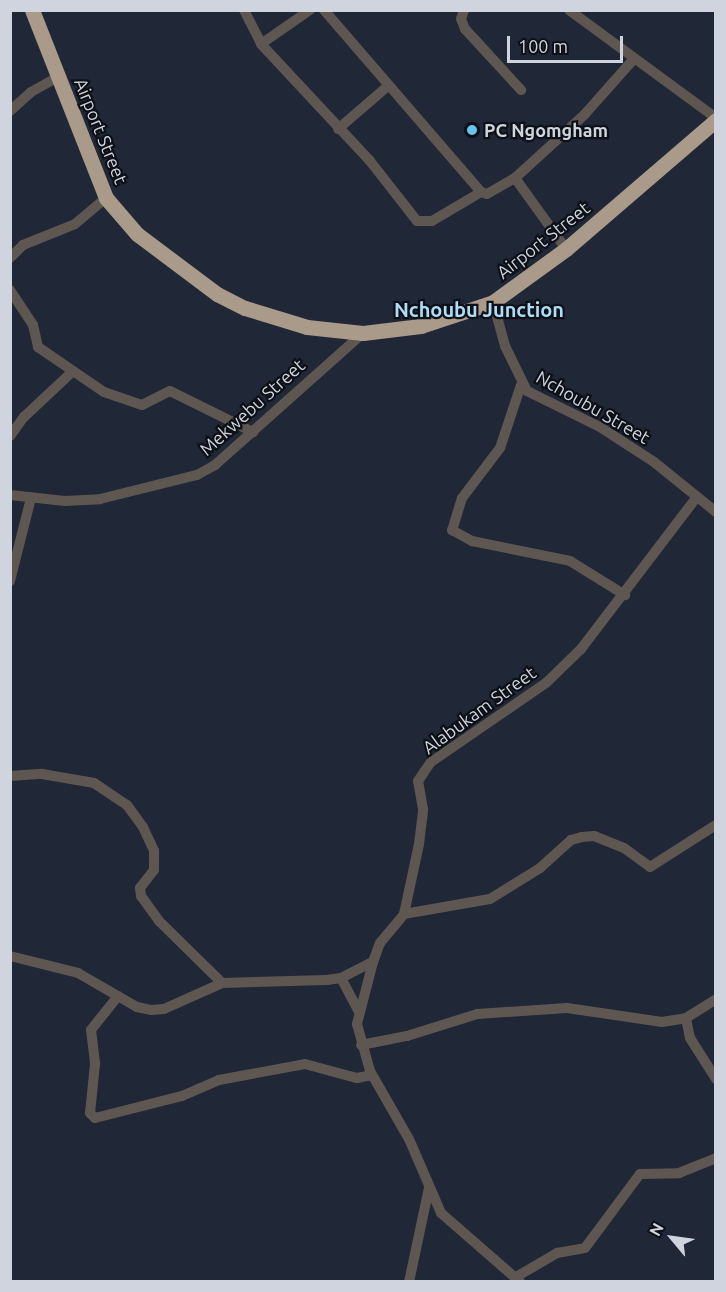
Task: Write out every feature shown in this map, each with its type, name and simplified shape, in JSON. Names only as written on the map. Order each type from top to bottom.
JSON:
[{"type":"highway","name":"Airport Street","points":[[32,10],[106,198],[137,234],[164,258],[217,294],[280,320],[363,333],[421,326],[493,302],[566,249],[716,119]]},
{"type":"street","points":[[244,10],[261,44],[370,162],[417,221],[432,221],[481,192]]},
{"type":"street","points":[[261,44],[310,10]]},
{"type":"street","points":[[324,10],[481,192],[487,194],[514,178],[585,114],[633,60]]},
{"type":"street","points":[[464,10],[461,19],[465,29],[521,90]]},
{"type":"street","points":[[569,10],[633,60],[716,119]]},
{"type":"street","points":[[10,111],[31,92],[58,77]]},
{"type":"street","points":[[338,129],[389,85]]},
{"type":"street","points":[[514,178],[566,249]]},
{"type":"street","points":[[10,258],[23,245],[75,224],[106,198]]},
{"type":"street","points":[[10,290],[33,325],[38,346],[72,372],[104,392],[136,404],[148,403],[161,393],[170,391],[253,432]]},
{"type":"street","name":"Nchoubu Street","points":[[493,302],[521,385],[535,397],[600,427],[654,462],[697,498],[714,505]]},
{"type":"street","name":"Mekwebu Street","points":[[10,495],[31,498],[100,499],[175,483],[215,465],[363,333]]},
{"type":"street","points":[[10,436],[24,417],[72,372]]},
{"type":"street","points":[[521,385],[500,448],[462,498],[452,530],[472,541],[570,561],[625,595]]},
{"type":"street","points":[[10,581],[31,498]]},
{"type":"street","name":"Alabukam Street","points":[[359,1012],[373,962],[381,943],[404,914],[419,844],[423,810],[418,781],[431,762],[546,683],[581,649],[625,595],[697,498]]},
{"type":"street","points":[[10,776],[42,774],[94,783],[127,805],[143,826],[154,851],[153,870],[140,888],[141,896],[159,921],[222,983]]},
{"type":"street","points":[[404,914],[490,899],[540,868],[571,840],[594,836],[624,848],[650,867],[716,825]]},
{"type":"street","points":[[10,956],[78,973],[144,1009],[164,1009],[222,983],[272,984],[341,978],[373,962]]},
{"type":"street","points":[[341,978],[359,1012],[361,1045],[372,1075],[409,1139],[429,1188],[447,1219],[518,1279],[557,1253],[585,1248],[640,1174],[679,1173],[716,1158]]},
{"type":"street","points":[[118,996],[91,1030],[95,1064],[90,1113],[95,1118],[182,1096],[219,1080],[305,1064],[357,1078],[372,1075]]},
{"type":"street","points":[[361,1045],[407,1036],[477,1014],[567,1008],[662,1022],[686,1018],[716,999]]},
{"type":"street","points":[[686,1018],[690,1038],[716,1079]]},
{"type":"street","points":[[409,1281],[429,1188]]},
{"type":"place","name":"PC Ngomgham","points":[[472,130]]},
{"type":"district","name":"Nchoubu Junction","points":[[479,309]]}]
